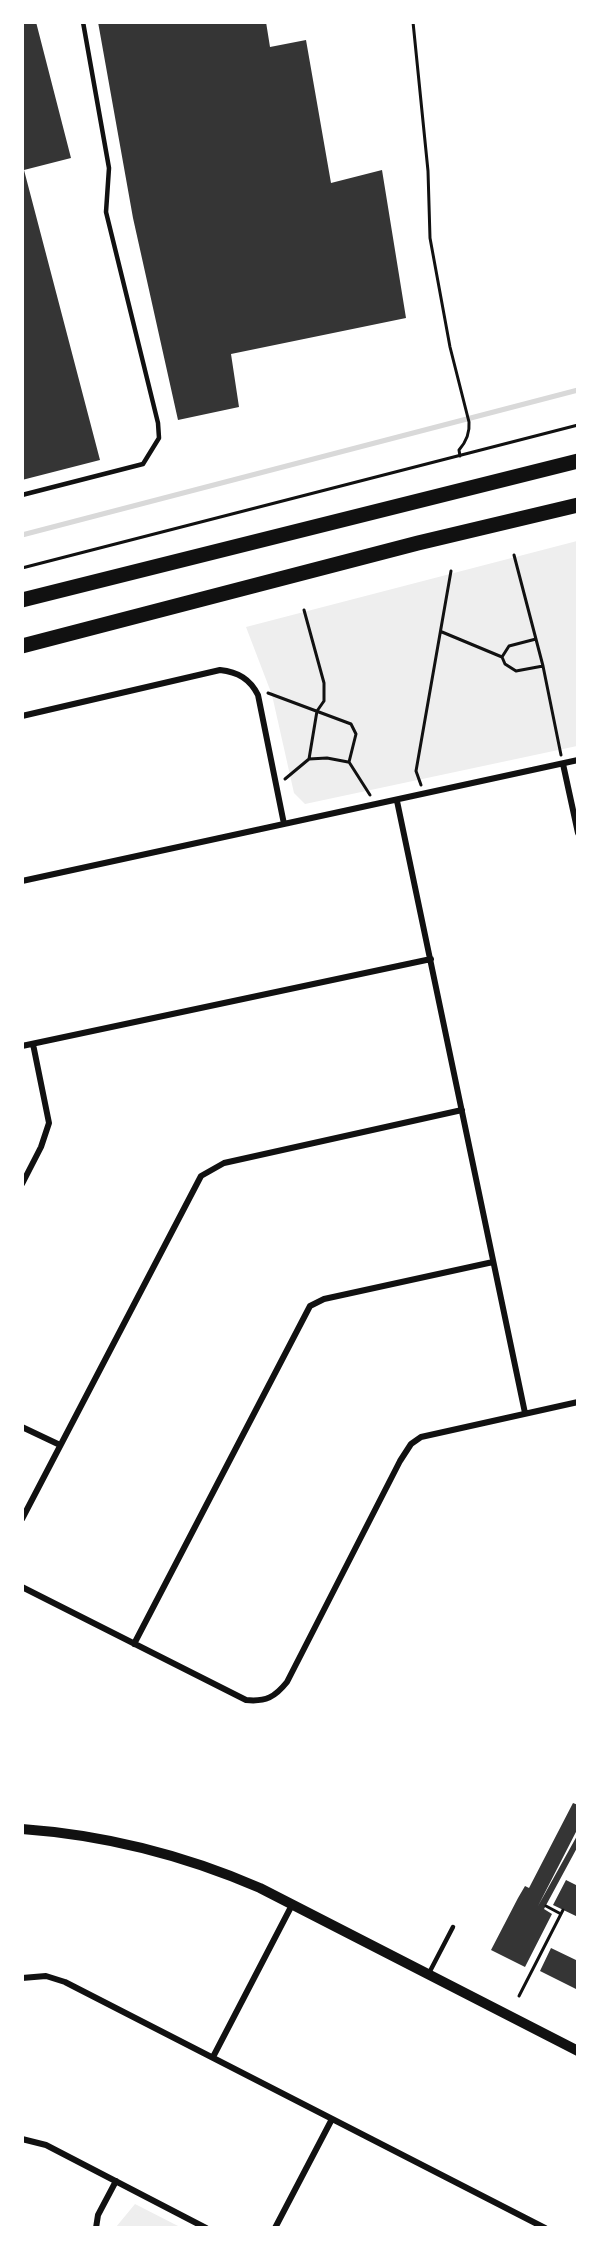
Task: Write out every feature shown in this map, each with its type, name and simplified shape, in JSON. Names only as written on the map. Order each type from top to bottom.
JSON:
[{"type":"main road","points":[[22,600],[578,461]]},
{"type":"main road","points":[[22,646],[418,543],[578,505]]},
{"type":"street","points":[[22,716],[220,670],[244,678],[258,695],[284,825]]},
{"type":"street","points":[[22,881],[578,760]]},
{"type":"street","points":[[563,764],[578,833]]},
{"type":"street","points":[[397,801],[525,1413]]},
{"type":"street","points":[[22,1046],[431,959]]},
{"type":"street","points":[[22,1184],[44,1141],[49,1123],[33,1044]]},
{"type":"street","points":[[22,1519],[194,1187],[208,1170],[238,1160],[462,1110]]},
{"type":"street","points":[[134,1644],[310,1306],[324,1299],[493,1262]]},
{"type":"street","points":[[22,1587],[246,1700],[264,1701],[273,1697],[287,1682],[400,1461],[411,1444],[421,1437],[578,1402]]},
{"type":"street","points":[[22,1427],[60,1446]]},
{"type":"street","points":[[22,1829],[88,1836],[160,1851],[228,1874],[578,2051]]},
{"type":"street","points":[[213,2057],[292,1905]]},
{"type":"street","points":[[22,1978],[46,1976],[64,1982],[545,2228]]},
{"type":"street","points":[[275,2228],[332,2119]]},
{"type":"street","points":[[22,2139],[46,2145],[206,2228]]},
{"type":"street","points":[[96,2228],[98,2215],[116,2181]]},
{"type":"lane","points":[[22,495],[143,464],[159,438],[159,423],[142,350],[106,213],[107,158],[83,22]]},
{"type":"lane","points":[[428,1975],[453,1927]]},
{"type":"path","points":[[413,22],[428,171],[430,238],[450,347],[469,422],[465,444],[459,450],[460,456]]},
{"type":"path","points":[[22,567],[578,425]]},
{"type":"path","points":[[513,555],[543,666],[561,754]]},
{"type":"path","points":[[424,794],[416,771],[451,571]]},
{"type":"path","points":[[275,783],[288,778],[309,759],[317,711],[324,701],[324,682],[304,610]]},
{"type":"path","points":[[442,632],[502,657],[505,664],[516,671],[543,666]]},
{"type":"path","points":[[502,657],[509,646],[536,639]]},
{"type":"path","points":[[258,695],[269,693],[351,724],[356,734],[349,762],[374,805]]},
{"type":"path","points":[[309,759],[327,758],[349,762]]},
{"type":"path","points":[[519,1996],[562,1912],[546,1906]]},
{"type":"shaded area","points":[[577,541],[577,746],[305,804],[294,793],[272,695],[246,627]]},
{"type":"shaded area","points":[[135,2204],[180,2227],[116,2227]]},
{"type":"building","points":[[22,22],[36,22],[71,158],[24,170],[100,460],[22,480]]},
{"type":"building","points":[[98,22],[266,22],[270,47],[306,40],[331,183],[382,170],[406,318],[231,354],[239,407],[178,420],[133,218]]},
{"type":"building","points":[[573,1803],[578,1805],[578,1828],[538,1906],[578,1834],[578,1846],[544,1909],[552,1914],[525,1967],[491,1950],[525,1886],[529,1888]]},
{"type":"building","points":[[566,1880],[578,1886],[578,1917],[553,1905]]},
{"type":"building","points":[[551,1948],[578,1961],[578,1990],[540,1971]]},
{"type":"waterway","points":[[22,535],[578,390]]}]
